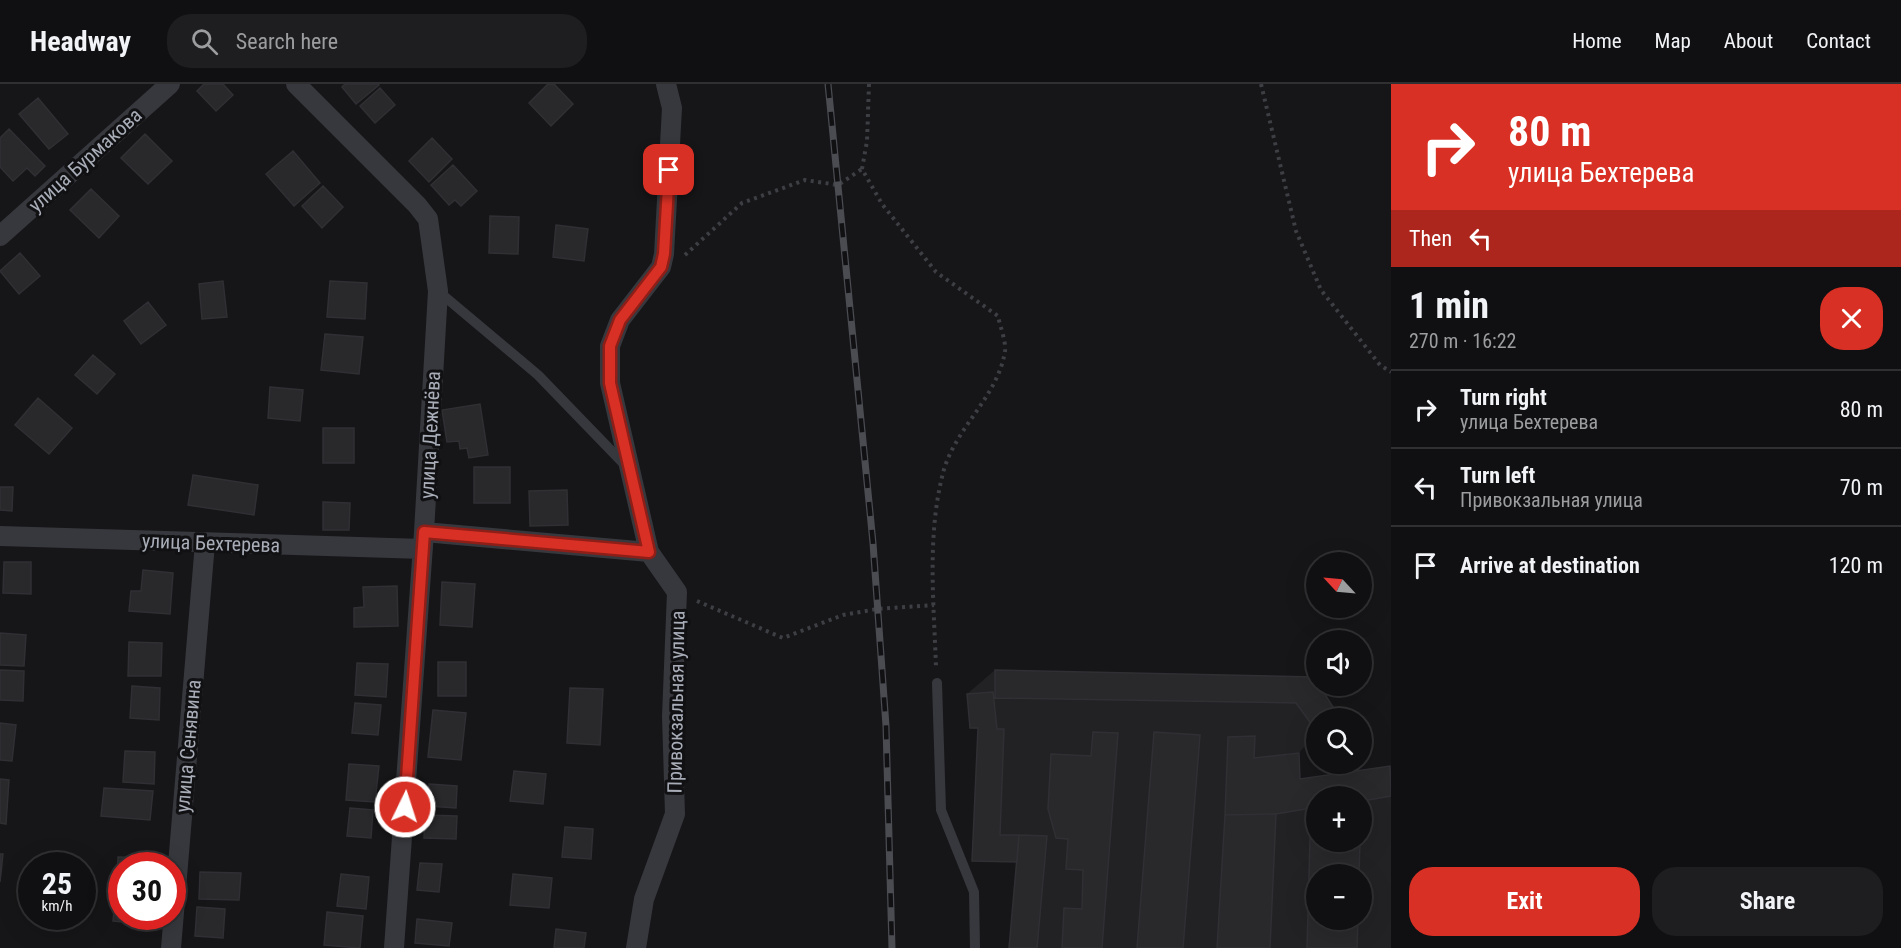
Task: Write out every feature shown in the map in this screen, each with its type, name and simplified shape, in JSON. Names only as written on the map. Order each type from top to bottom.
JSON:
[{"type":"street","name":"улица Бурмакова","points":[[0,236],[170,84]]},
{"type":"street","name":"улица Дежнёва","points":[[296,84],[428,219],[438,291],[424,540],[394,948]]},
{"type":"street","name":"Привокзальная улица","points":[[636,948],[644,899],[675,814],[672,716],[677,592],[649,552],[610,383],[610,346],[620,320],[661,267],[664,254],[672,108],[666,84]]},
{"type":"street","name":"улица Бехтерева","points":[[0,536],[205,543],[424,540],[649,552]]},
{"type":"street","name":"улица Сенявина","points":[[171,948],[205,543]]},
{"type":"lane","points":[[438,291],[538,375],[629,470]]},
{"type":"lane","points":[[937,683],[941,810],[974,892],[975,948]]},
{"type":"path","points":[[869,84],[867,141],[862,169],[882,204],[936,272],[998,316],[1005,350],[996,379],[959,433],[942,474],[934,523],[937,683]]},
{"type":"path","points":[[1262,84],[1296,231],[1321,290],[1380,365],[1391,372]]},
{"type":"path","points":[[677,262],[742,203],[805,180],[838,185],[862,169]]},
{"type":"path","points":[[677,592],[783,638],[843,615],[877,609],[934,605]]},
{"type":"shaded area","points":[[995,670],[1306,677],[1306,696],[1326,696],[1334,708],[1306,708],[1306,745],[1299,753],[1300,779],[1338,774],[1372,774],[1372,770],[1391,767],[1391,948],[1009,948],[1017,862],[972,861],[978,729],[970,728],[967,694]]},
{"type":"building","points":[[204,84],[223,84],[233,95],[216,111],[197,91]]},
{"type":"building","points":[[345,84],[379,85],[356,104],[342,87]]},
{"type":"building","points":[[548,84],[554,84],[573,104],[551,126],[529,103]]},
{"type":"building","points":[[380,88],[395,105],[375,123],[360,106]]},
{"type":"building","points":[[38,98],[68,134],[49,149],[19,114]]},
{"type":"building","points":[[9,129],[45,166],[35,176],[27,168],[13,181],[0,167],[0,138]]},
{"type":"building","points":[[145,134],[172,161],[148,184],[121,158]]},
{"type":"building","points":[[432,138],[452,159],[429,182],[409,161]]},
{"type":"building","points":[[293,151],[320,183],[294,206],[266,174]]},
{"type":"building","points":[[453,165],[477,191],[461,206],[455,200],[449,205],[431,185]]},
{"type":"building","points":[[323,186],[343,207],[322,228],[302,206]]},
{"type":"building","points":[[91,189],[119,216],[99,238],[70,210]]},
{"type":"building","points":[[490,216],[519,217],[518,254],[489,253]]},
{"type":"building","points":[[556,225],[588,229],[584,261],[553,257]]},
{"type":"building","points":[[20,253],[40,276],[19,294],[0,271]]},
{"type":"building","points":[[223,281],[227,317],[202,319],[199,284]]},
{"type":"building","points":[[330,281],[367,283],[365,319],[327,317]]},
{"type":"building","points":[[148,302],[166,325],[141,344],[124,321]]},
{"type":"building","points":[[325,334],[363,337],[359,374],[321,370]]},
{"type":"building","points":[[93,355],[115,374],[97,394],[75,375]]},
{"type":"building","points":[[270,387],[303,390],[300,421],[268,418]]},
{"type":"building","points":[[38,398],[72,428],[49,454],[15,425]]},
{"type":"building","points":[[480,404],[488,455],[469,458],[467,448],[460,449],[459,441],[447,442],[442,410]]},
{"type":"building","points":[[323,428],[354,428],[354,463],[323,463]]},
{"type":"building","points":[[474,467],[510,467],[510,503],[474,503]]},
{"type":"building","points":[[193,475],[258,485],[254,515],[188,505]]},
{"type":"building","points":[[0,487],[13,487],[12,511],[0,510]]},
{"type":"building","points":[[567,490],[568,525],[530,526],[529,491]]},
{"type":"building","points":[[323,502],[350,503],[349,530],[323,530]]},
{"type":"building","points":[[4,562],[31,562],[31,594],[3,593]]},
{"type":"building","points":[[143,570],[173,573],[170,614],[129,611],[131,591],[141,591]]},
{"type":"building","points":[[442,582],[475,584],[472,627],[440,625]]},
{"type":"building","points":[[397,586],[398,626],[354,627],[354,608],[364,607],[363,587]]},
{"type":"building","points":[[0,633],[26,635],[24,666],[0,665]]},
{"type":"building","points":[[129,642],[162,643],[161,676],[128,676]]},
{"type":"building","points":[[438,662],[466,662],[466,696],[438,696]]},
{"type":"building","points":[[357,663],[388,664],[386,697],[355,695]]},
{"type":"building","points":[[0,670],[24,671],[23,701],[0,700]]},
{"type":"building","points":[[995,670],[1306,677],[1306,696],[1326,696],[1334,708],[1306,708],[1306,717],[1296,703],[995,698]]},
{"type":"building","points":[[132,686],[160,688],[159,720],[130,718]]},
{"type":"building","points":[[570,688],[603,689],[600,745],[567,743]]},
{"type":"building","points":[[993,692],[997,729],[1004,729],[1000,835],[1019,835],[1017,862],[972,861],[978,728],[970,728],[967,694]]},
{"type":"building","points":[[355,703],[381,705],[378,735],[352,733]]},
{"type":"building","points":[[433,710],[466,713],[461,760],[428,757]]},
{"type":"building","points":[[0,723],[16,725],[12,761],[0,760]]},
{"type":"building","points":[[1093,732],[1118,733],[1102,948],[1062,948],[1064,908],[1082,909],[1083,870],[1066,869],[1068,839],[1056,838],[1048,809],[1051,754],[1091,756]]},
{"type":"building","points":[[1154,732],[1200,735],[1183,948],[1137,948]]},
{"type":"building","points":[[1255,736],[1254,758],[1299,753],[1300,779],[1335,774],[1372,774],[1372,769],[1390,766],[1391,796],[1372,799],[1372,786],[1306,786],[1306,809],[1276,814],[1225,815],[1228,737]]},
{"type":"building","points":[[125,751],[155,752],[154,784],[123,782]]},
{"type":"building","points":[[349,764],[379,766],[375,802],[346,800]]},
{"type":"building","points":[[514,771],[546,774],[543,804],[510,801]]},
{"type":"building","points":[[0,779],[9,780],[6,824],[0,823]]},
{"type":"building","points":[[429,784],[457,786],[456,808],[428,806]]},
{"type":"building","points":[[104,788],[153,791],[150,820],[101,816]]},
{"type":"building","points":[[350,808],[373,810],[371,838],[347,836]]},
{"type":"building","points":[[1276,814],[1270,948],[1217,948],[1225,815]]},
{"type":"building","points":[[425,815],[457,816],[456,839],[424,838]]},
{"type":"building","points":[[565,827],[593,829],[591,859],[562,857]]},
{"type":"building","points":[[1019,835],[1047,836],[1037,948],[1009,948]]},
{"type":"building","points":[[1310,852],[1360,852],[1359,864],[1309,864]]},
{"type":"building","points":[[0,854],[3,854],[0,882]]},
{"type":"building","points":[[420,863],[442,864],[439,892],[417,890]]},
{"type":"building","points":[[200,872],[241,873],[239,900],[199,899]]},
{"type":"building","points":[[341,874],[369,877],[366,909],[337,906]]},
{"type":"building","points":[[513,874],[552,878],[549,908],[510,905]]},
{"type":"building","points":[[197,907],[225,909],[223,938],[195,936]]},
{"type":"building","points":[[327,912],[363,916],[360,948],[324,945]]},
{"type":"building","points":[[417,919],[452,923],[449,946],[415,943]]},
{"type":"building","points":[[556,929],[586,933],[584,948],[554,948]]},
{"type":"building","points":[[1307,930],[1358,930],[1357,948],[1307,948]]},
{"type":"railway","points":[[828,84],[873,543],[886,726],[892,948]]},
{"type":"route","points":[[405,807],[424,532],[649,552],[610,383],[610,346],[620,320],[644,292],[661,267],[664,254],[669,170]]}]
